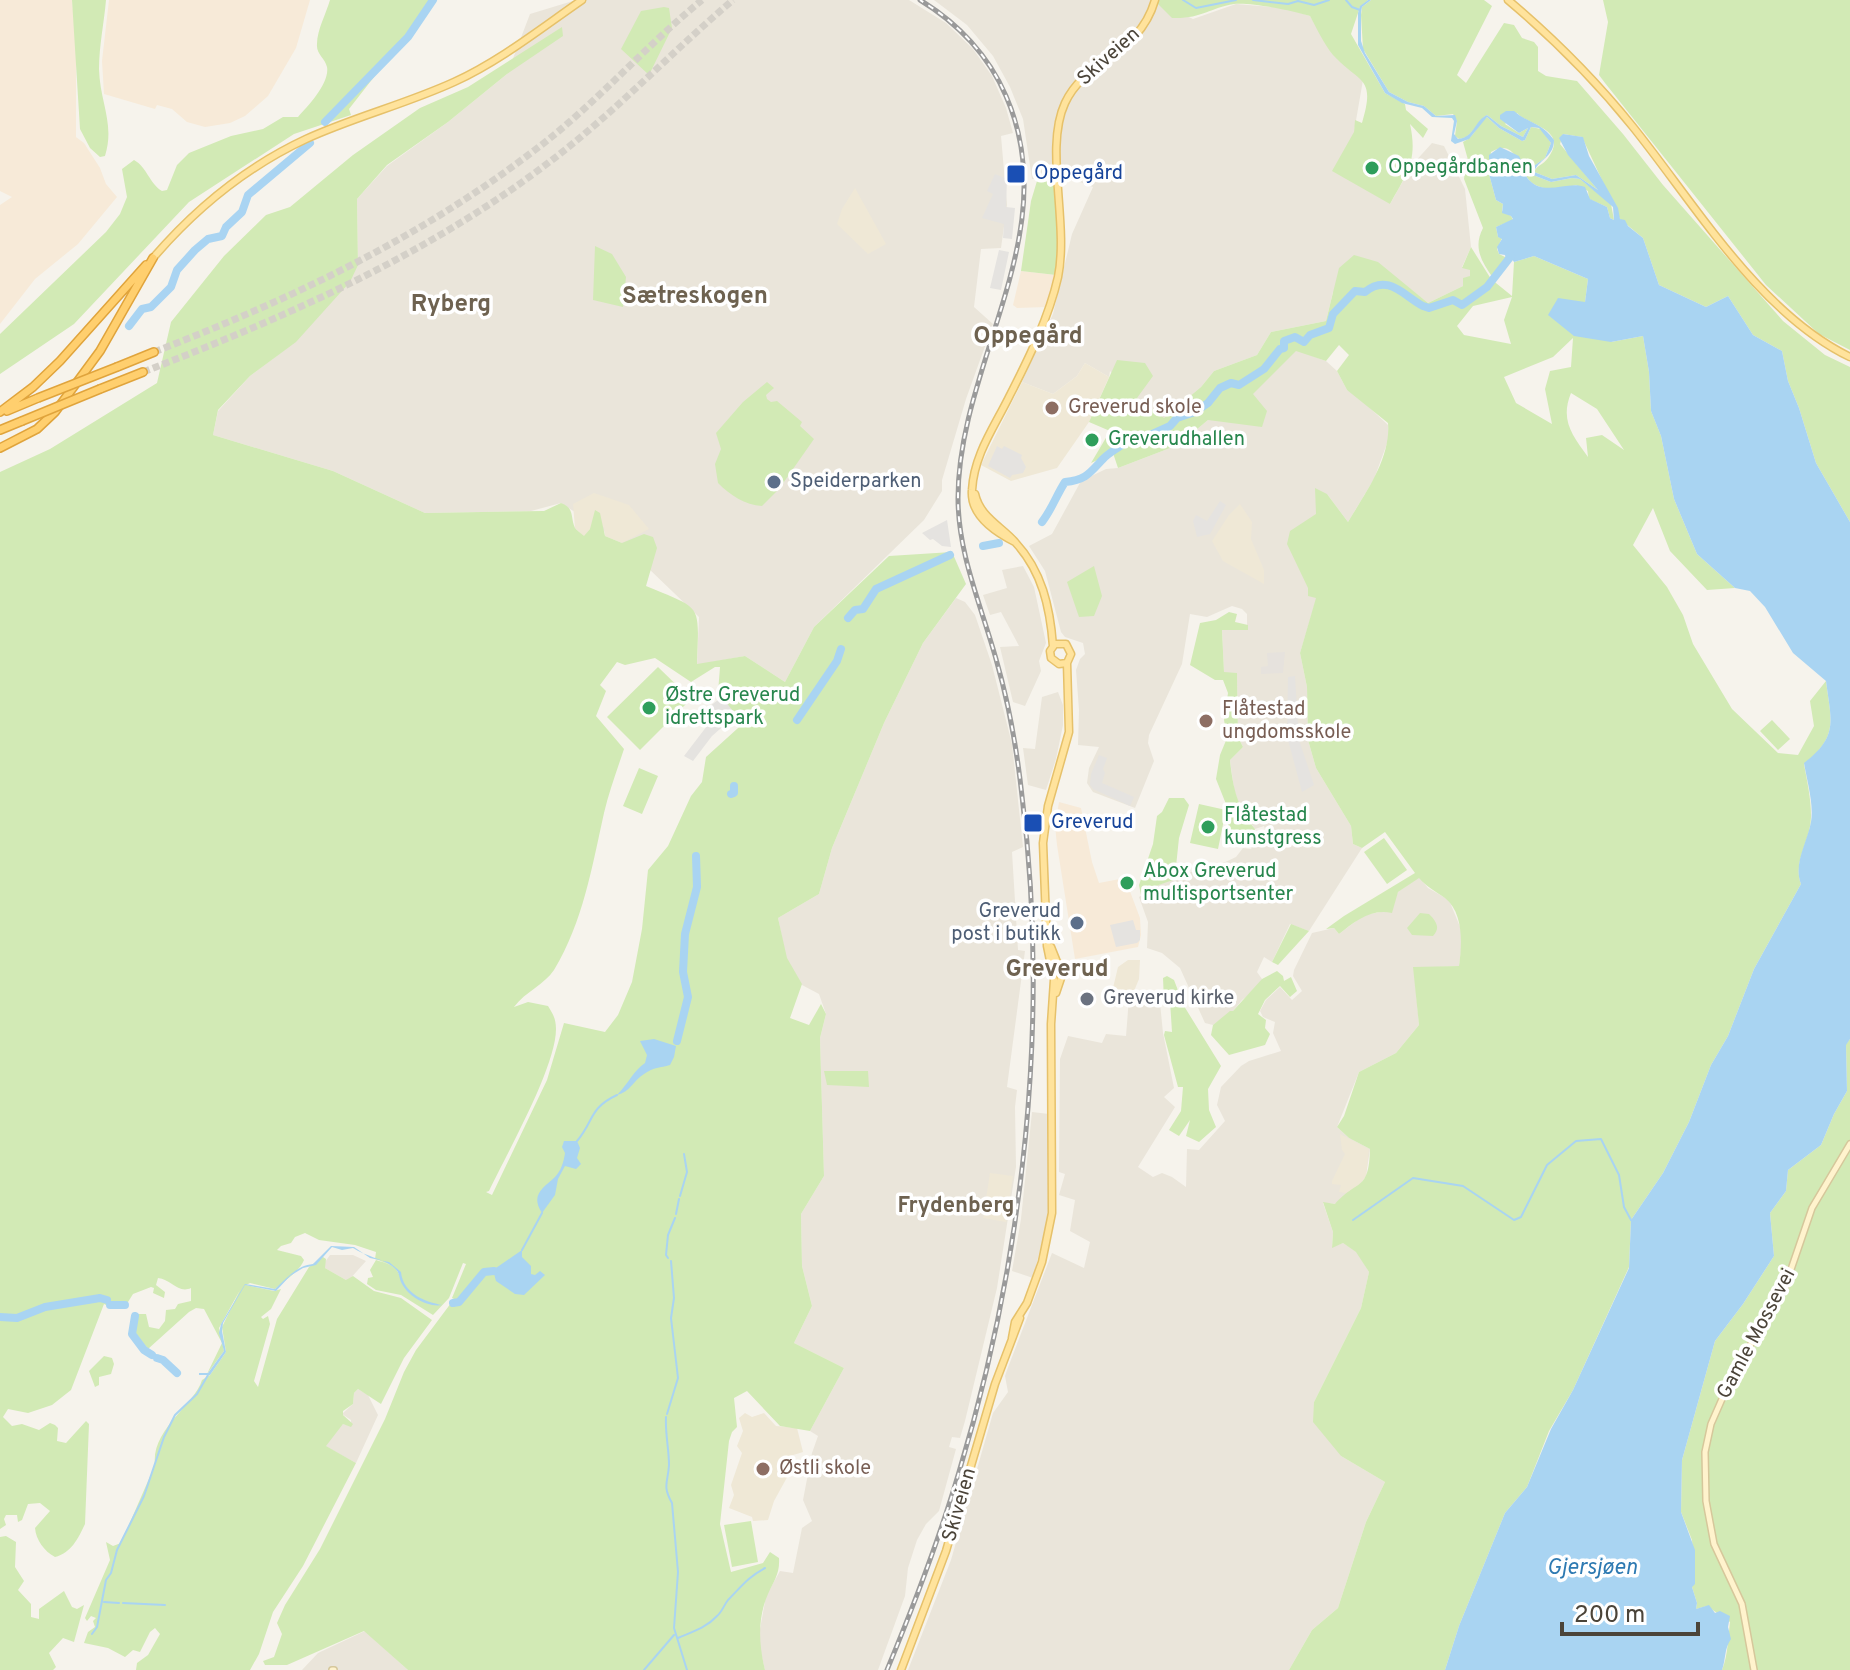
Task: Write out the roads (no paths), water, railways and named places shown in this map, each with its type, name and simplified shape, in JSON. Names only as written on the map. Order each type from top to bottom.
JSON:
[{"type":"highway","points":[[0,413],[60,361],[153,258]]},
{"type":"highway","points":[[0,448],[37,429],[55,412],[100,351],[153,258]]},
{"type":"highway","points":[[0,413],[154,352]]},
{"type":"highway","points":[[0,430],[143,372]]},
{"type":"main road","points":[[153,258],[198,211],[255,167],[322,132],[477,71],[582,0]]},
{"type":"main road","points":[[1508,0],[1543,31],[1614,105],[1696,210],[1782,310],[1809,333],[1850,357]]},
{"type":"main road","name":"Skiveien","points":[[1057,644],[1037,571],[1015,542],[982,510],[976,497],[974,479],[981,450],[1015,386],[1057,282],[1062,239],[1058,129],[1064,105],[1078,83],[1136,37],[1147,21],[1154,1]]},
{"type":"main road","points":[[1058,975],[1048,940],[1043,843],[1048,806],[1067,742],[1070,708],[1063,664],[1071,651],[1068,646],[1057,644],[1050,651],[1051,658],[1063,664]]},
{"type":"main road","points":[[1054,964],[1064,967],[1058,975]]},
{"type":"main road","name":"Skiveien","points":[[901,1670],[946,1551],[1012,1330],[1042,1262],[1051,1218],[1053,1000],[1058,975]]},
{"type":"main road","name":"Gamle Mossevei","points":[[1754,1670],[1742,1604],[1714,1544],[1706,1501],[1705,1452],[1711,1424],[1733,1374],[1785,1287],[1812,1208],[1850,1144]]},
{"type":"water","name":"Gjersjøen","points":[[1371,0],[1362,7],[1361,41],[1389,92],[1424,106],[1436,116],[1455,115],[1454,134],[1458,139],[1468,135],[1487,115],[1523,137],[1528,128],[1519,133],[1500,119],[1506,111],[1514,111],[1544,130],[1554,140],[1549,154],[1545,158],[1551,143],[1539,128],[1531,127],[1522,141],[1487,117],[1469,139],[1455,144],[1451,141],[1452,118],[1432,117],[1422,108],[1402,103],[1385,93],[1358,45],[1360,6]]},
{"type":"water","name":"Gjersjøen","points":[[1563,134],[1583,137],[1589,156],[1618,208],[1620,219],[1625,220],[1643,238],[1659,285],[1706,307],[1728,296],[1753,335],[1782,351],[1788,381],[1816,463],[1850,522],[1850,1039],[1846,1045],[1847,1091],[1821,1145],[1788,1170],[1786,1191],[1770,1213],[1774,1256],[1715,1341],[1682,1460],[1681,1512],[1695,1550],[1695,1584],[1692,1587],[1696,1609],[1709,1605],[1715,1613],[1720,1611],[1730,1616],[1728,1627],[1731,1639],[1722,1670],[1445,1670],[1459,1626],[1505,1513],[1527,1487],[1551,1429],[1573,1390],[1629,1268],[1631,1220],[1663,1173],[1689,1122],[1754,969],[1801,884],[1800,861],[1812,815],[1804,763],[1823,744],[1830,727],[1826,681],[1793,653],[1765,607],[1750,591],[1735,588],[1697,554],[1674,499],[1661,436],[1651,411],[1643,336],[1611,342],[1574,336],[1548,315],[1558,298],[1585,302],[1588,279],[1534,256],[1514,262],[1510,256],[1506,259],[1505,255],[1499,254],[1497,247],[1502,239],[1498,237],[1496,227],[1513,219],[1502,213],[1503,204],[1496,200],[1489,174],[1489,155],[1500,147],[1519,156],[1527,178],[1535,185],[1549,188],[1585,187],[1590,199],[1607,207],[1610,218],[1614,220],[1613,207],[1580,179],[1551,182],[1533,175],[1531,168],[1545,158],[1534,172],[1552,179],[1576,175],[1598,190],[1568,155],[1559,138]]},
{"type":"water","points":[[654,1039],[676,1046],[670,1065],[648,1072],[617,1095],[645,1063],[647,1055],[640,1041]]},
{"type":"water","points":[[564,1141],[577,1141],[580,1148],[577,1158],[581,1164],[576,1169],[565,1166],[555,1195],[542,1213],[538,1197],[542,1188],[561,1169]]},
{"type":"water","points":[[331,1246],[354,1247],[363,1253],[353,1248],[342,1250],[332,1247],[316,1265],[290,1276],[276,1291],[245,1285],[223,1323],[226,1352],[210,1375],[199,1375],[208,1373],[224,1351],[219,1333],[221,1324],[245,1284],[275,1289],[288,1276],[297,1270],[313,1264]]},
{"type":"water","points":[[522,1250],[522,1257],[531,1266],[531,1274],[540,1271],[545,1275],[524,1295],[515,1294],[496,1281],[493,1270]]},
{"type":"water","points":[[382,1260],[401,1272],[406,1286],[416,1296],[442,1305],[424,1303],[413,1296],[404,1287],[396,1270]]},
{"type":"waterway","points":[[325,122],[408,37],[433,0]]},
{"type":"waterway","points":[[1183,0],[1196,8],[1236,0]]},
{"type":"waterway","points":[[1253,0],[1288,4],[1298,1],[1314,5],[1329,0]]},
{"type":"waterway","points":[[1346,0],[1360,10]]},
{"type":"waterway","points":[[129,326],[142,309],[151,307],[171,287],[177,270],[195,250],[208,239],[222,236],[226,227],[242,212],[248,195],[310,143]]},
{"type":"waterway","points":[[1042,522],[1065,482],[1086,476],[1127,441],[1137,441],[1170,426],[1177,418],[1195,412],[1208,403],[1220,388],[1231,383],[1239,385],[1264,369],[1284,348],[1284,341],[1295,337],[1304,342],[1310,335],[1329,328],[1333,314],[1355,291],[1365,292],[1373,287],[1388,285],[1429,308],[1453,300],[1462,305],[1487,287],[1511,256]]},
{"type":"waterway","points":[[983,546],[999,543]]},
{"type":"waterway","points":[[848,618],[855,610],[863,609],[876,589],[950,555]]},
{"type":"waterway","points":[[797,720],[837,661],[841,649]]},
{"type":"waterway","points":[[731,794],[734,793],[734,786]]},
{"type":"waterway","points":[[677,1041],[688,997],[683,972],[685,934],[697,887],[696,856]]},
{"type":"waterway","points":[[577,1141],[601,1105],[617,1095]]},
{"type":"waterway","points":[[1353,1220],[1413,1178],[1463,1186],[1514,1220],[1521,1217],[1547,1165],[1576,1141],[1601,1139],[1619,1175],[1624,1207],[1631,1220]]},
{"type":"waterway","points":[[680,1196],[687,1172],[684,1154]]},
{"type":"waterway","points":[[676,1214],[679,1199]]},
{"type":"waterway","points":[[522,1250],[542,1213]]},
{"type":"waterway","points":[[668,1258],[668,1235],[675,1218]]},
{"type":"waterway","points":[[667,1414],[678,1378],[671,1318],[674,1298],[671,1261]]},
{"type":"waterway","points":[[453,1303],[459,1302],[484,1272],[494,1271]]},
{"type":"waterway","points":[[0,1317],[17,1318],[45,1307],[100,1298],[107,1300]]},
{"type":"waterway","points":[[110,1305],[125,1305]]},
{"type":"waterway","points":[[135,1316],[132,1334],[152,1355]]},
{"type":"waterway","points":[[157,1358],[177,1373]]},
{"type":"waterway","points":[[92,1634],[97,1627],[106,1580],[144,1496],[164,1437],[175,1415],[197,1394],[208,1375]]},
{"type":"waterway","points":[[666,1417],[669,1465],[666,1488],[672,1503],[678,1572],[674,1628],[687,1670]]},
{"type":"waterway","points":[[678,1638],[713,1620],[728,1600],[765,1568]]},
{"type":"waterway","points":[[104,1602],[119,1603]]},
{"type":"waterway","points":[[123,1603],[165,1605]]},
{"type":"waterway","points":[[644,1670],[674,1635]]},
{"type":"tunnel","points":[[154,352],[308,286],[452,208],[565,126],[702,0]]},
{"type":"tunnel","points":[[143,372],[307,304],[412,251],[463,221],[583,135],[733,0]]},
{"type":"railway","points":[[887,1670],[943,1522],[982,1390],[1015,1223],[1032,1052],[1030,881],[1020,779],[1005,693],[966,559],[958,498],[963,447],[974,397],[1017,248],[1024,197],[1021,147],[1006,96],[991,67],[959,30],[920,0]]},
{"type":"place","name":"Oppegårdbanen","points":[[1372,168]]},
{"type":"place","name":"Oppegård","points":[[1016,174]]},
{"type":"place","name":"Greverud skole","points":[[1052,408]]},
{"type":"place","name":"Greverudhallen","points":[[1092,440]]},
{"type":"place","name":"Speiderparken","points":[[774,482]]},
{"type":"place","name":"Østre Greverud idrettspark","points":[[649,708]]},
{"type":"place","name":"Flåtestad ungdomsskole","points":[[1206,721]]},
{"type":"place","name":"Greverud","points":[[1033,823]]},
{"type":"place","name":"Flåtestad kunstgress","points":[[1208,827]]},
{"type":"place","name":"Abox Greverud multisportsenter","points":[[1127,883]]},
{"type":"place","name":"Greverud post i butikk","points":[[1077,923]]},
{"type":"place","name":"Greverud kirke","points":[[1087,999]]},
{"type":"place","name":"Østli skole","points":[[763,1469]]},
{"type":"district","name":"Sætreskogen","points":[[695,297]]},
{"type":"district","name":"Ryberg","points":[[451,305]]},
{"type":"district","name":"Oppegård","points":[[1028,337]]},
{"type":"district","name":"Greverud","points":[[1057,970]]},
{"type":"district","name":"Frydenberg","points":[[956,1206]]}]
